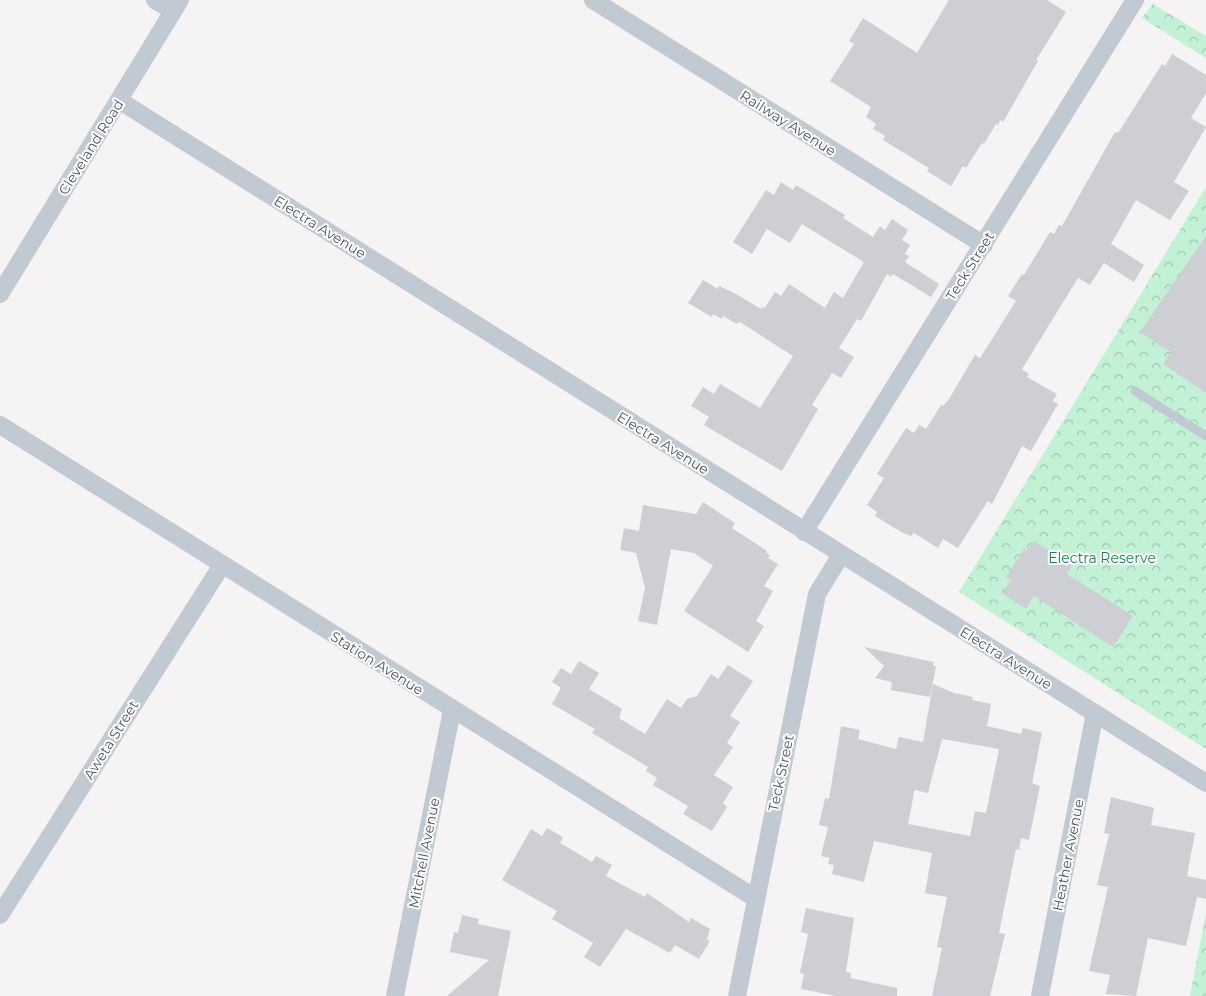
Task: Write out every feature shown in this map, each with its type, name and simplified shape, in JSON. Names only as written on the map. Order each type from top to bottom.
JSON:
[{"type":"street","points":[[155,0],[177,6]]},
{"type":"street","name":"Railway Avenue","points":[[593,0],[984,245]]},
{"type":"street","name":"Teck Street","points":[[804,532],[1135,0]]},
{"type":"street","name":"Cleveland Road","points":[[0,294],[177,6]]},
{"type":"street","name":"Electra Avenue","points":[[120,101],[1206,783]]},
{"type":"street","name":"Station Avenue","points":[[0,425],[452,710],[756,898]]},
{"type":"street","name":"Teck Street","points":[[737,996],[818,594],[841,555]]},
{"type":"street","name":"Aweta Street","points":[[0,914],[222,565]]},
{"type":"street","name":"Mitchell Avenue","points":[[395,996],[452,710]]},
{"type":"street","name":"Heather Avenue","points":[[1040,996],[1095,714]]},
{"type":"lane","points":[[1135,391],[1206,436]]},
{"type":"green space","points":[[1153,4],[1206,36],[1206,58],[1142,18]]},
{"type":"green space","name":"Electra Reserve","points":[[1206,187],[1206,749],[959,592]]},
{"type":"green space","points":[[1206,913],[1206,996],[1190,996]]},
{"type":"building","points":[[949,0],[1047,0],[1066,12],[1036,60],[1038,61],[1003,122],[1000,120],[998,125],[996,124],[966,168],[963,166],[951,186],[927,171],[929,168],[883,140],[885,136],[873,129],[876,124],[866,117],[871,107],[830,81],[854,44],[849,41],[863,18],[917,53]]},
{"type":"building","points":[[1172,54],[1206,75],[1206,93],[1191,118],[1206,127],[1174,182],[1189,191],[1170,220],[1136,200],[1111,244],[1144,265],[1134,282],[1104,263],[1090,285],[1078,278],[1022,369],[1029,374],[1027,377],[1057,394],[1053,401],[1058,404],[1031,451],[1022,446],[992,504],[988,501],[958,548],[943,539],[938,548],[914,533],[911,536],[901,532],[875,516],[877,512],[867,505],[884,478],[877,474],[906,428],[914,433],[919,425],[926,429],[941,405],[943,406],[949,399],[975,355],[980,358],[1016,301],[1008,296],[1022,274],[1024,275],[1050,232],[1054,234],[1059,225],[1062,226],[1115,132],[1117,133],[1120,130],[1162,64],[1165,66]]},
{"type":"building","points":[[781,182],[793,190],[796,185],[845,215],[843,218],[873,237],[880,226],[885,230],[892,219],[908,230],[902,240],[910,245],[905,254],[909,256],[905,262],[939,284],[931,297],[893,274],[891,277],[887,274],[861,321],[857,319],[839,348],[854,357],[841,378],[832,373],[812,405],[818,409],[782,471],[704,425],[709,417],[691,406],[703,387],[714,394],[720,384],[760,408],[793,356],[743,324],[739,322],[737,324],[723,316],[722,319],[713,314],[712,317],[688,303],[703,280],[718,289],[719,286],[736,294],[761,309],[765,308],[775,292],[781,296],[789,284],[825,308],[834,292],[843,298],[864,262],[802,224],[790,243],[767,229],[752,254],[733,242],[766,190],[774,195]]},
{"type":"building","points":[[1206,236],[1206,393],[1163,364],[1171,352],[1140,332]]},
{"type":"building","points":[[703,502],[735,523],[732,528],[767,551],[766,553],[770,555],[768,558],[778,564],[764,586],[773,591],[756,621],[764,626],[748,652],[684,611],[713,566],[694,553],[671,549],[657,625],[638,621],[645,588],[636,553],[620,550],[624,528],[639,531],[643,505],[696,514]]},
{"type":"building","points":[[1034,541],[1072,565],[1067,574],[1133,616],[1113,647],[1034,596],[1026,609],[1002,593],[1011,580],[1006,577],[1024,549],[1027,550]]},
{"type":"building","points":[[864,647],[934,662],[933,665],[936,667],[930,697],[891,690],[892,682],[875,678],[884,666]]},
{"type":"building","points":[[579,661],[599,673],[589,689],[622,709],[619,718],[645,734],[667,699],[681,708],[687,699],[697,696],[711,674],[718,679],[728,665],[753,681],[730,716],[740,722],[727,743],[733,747],[714,775],[733,787],[723,803],[727,807],[712,831],[683,814],[688,806],[653,785],[657,778],[646,771],[648,767],[592,733],[595,729],[552,704],[561,688],[552,682],[561,668],[571,674]]},
{"type":"building","points":[[933,684],[954,693],[973,697],[972,700],[991,704],[987,726],[1021,734],[1023,728],[1042,733],[1032,783],[1040,786],[1029,840],[1021,838],[1019,850],[1016,849],[999,933],[1005,934],[990,996],[932,996],[942,948],[937,947],[947,897],[925,893],[932,853],[874,841],[864,882],[832,874],[834,865],[828,864],[830,858],[821,856],[828,827],[819,825],[825,798],[829,799],[841,726],[860,730],[858,739],[896,749],[899,737],[923,742]],"holes":[[[942,739],[999,749],[986,813],[975,811],[970,836],[908,824],[916,783],[915,790],[928,793]]]},
{"type":"building","points":[[1111,797],[1154,808],[1151,825],[1195,833],[1187,876],[1206,880],[1206,899],[1197,897],[1186,946],[1148,938],[1136,996],[1106,994],[1110,975],[1089,971],[1108,887],[1097,885],[1109,834],[1104,833]]},
{"type":"building","points":[[547,828],[563,837],[560,843],[592,862],[596,856],[612,865],[606,876],[645,897],[647,893],[689,922],[691,918],[710,929],[707,940],[710,941],[699,959],[675,945],[670,953],[626,929],[600,967],[584,957],[593,943],[552,919],[557,911],[502,880],[531,829],[542,836]]},
{"type":"building","points":[[806,908],[854,918],[846,972],[851,973],[850,978],[897,988],[897,996],[836,996],[801,989],[804,974],[800,973],[808,934],[801,932]]},
{"type":"building","points":[[462,915],[479,919],[478,924],[511,931],[498,996],[447,996],[489,960],[450,952],[454,932],[458,933]]}]
